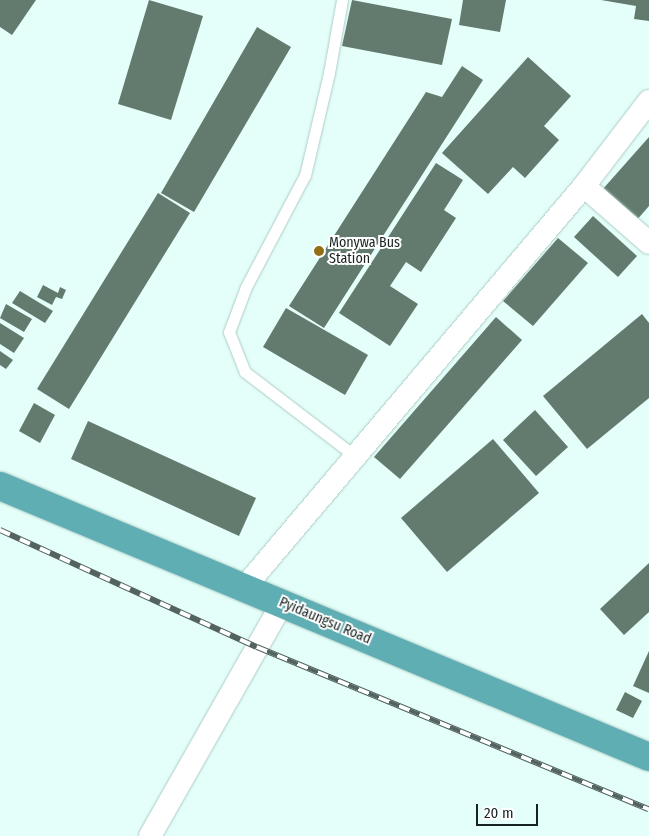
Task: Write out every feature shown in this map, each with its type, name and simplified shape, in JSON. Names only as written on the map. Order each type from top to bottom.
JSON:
[{"type":"highway","name":"Pyidaungsu Road","points":[[0,486],[649,757]]},
{"type":"street","points":[[244,588],[584,186],[649,101]]},
{"type":"street","points":[[584,186],[649,243]]},
{"type":"street","points":[[150,836],[282,604]]},
{"type":"lane","points":[[342,0],[306,175],[246,287],[229,332],[245,372],[355,456]]},
{"type":"building","points":[[0,0],[36,0],[12,35],[0,27]]},
{"type":"building","points":[[149,0],[203,16],[171,120],[118,104]]},
{"type":"building","points":[[352,0],[452,19],[442,65],[342,46]]},
{"type":"building","points":[[463,0],[506,0],[500,32],[459,25]]},
{"type":"building","points":[[601,0],[649,0],[649,21],[634,19],[636,6]]},
{"type":"building","points":[[257,27],[291,47],[194,212],[161,193]]},
{"type":"building","points":[[528,57],[571,96],[544,126],[559,140],[525,178],[513,167],[488,194],[442,153]]},
{"type":"building","points":[[462,66],[483,80],[324,328],[289,306],[426,92],[442,97]]},
{"type":"building","points":[[649,137],[649,206],[636,221],[602,190]]},
{"type":"building","points":[[436,163],[463,180],[444,210],[456,218],[421,272],[406,262],[390,286],[418,304],[390,346],[339,313]]},
{"type":"building","points":[[158,193],[190,213],[69,409],[37,389]]},
{"type":"building","points":[[593,216],[637,256],[618,277],[574,237]]},
{"type":"building","points":[[558,238],[588,263],[533,326],[503,301]]},
{"type":"building","points":[[43,285],[58,293],[60,287],[66,290],[62,299],[56,297],[52,305],[37,297]]},
{"type":"building","points":[[20,291],[53,311],[45,323],[12,303]]},
{"type":"building","points":[[6,304],[32,319],[24,332],[0,318]]},
{"type":"building","points":[[286,308],[368,355],[345,395],[263,347]]},
{"type":"building","points":[[642,314],[649,323],[649,398],[587,449],[543,396]]},
{"type":"building","points":[[496,317],[522,340],[400,479],[374,457]]},
{"type":"building","points":[[0,323],[24,338],[14,353],[0,344]]},
{"type":"building","points":[[0,351],[13,360],[6,369],[0,365]]},
{"type":"building","points":[[34,403],[55,415],[40,443],[19,431]]},
{"type":"building","points":[[535,410],[568,447],[536,476],[503,440]]},
{"type":"building","points":[[88,421],[256,498],[239,536],[71,459]]},
{"type":"building","points":[[493,439],[539,493],[447,572],[401,518]]},
{"type":"building","points":[[649,563],[649,612],[624,635],[600,609]]},
{"type":"building","points":[[649,651],[649,693],[633,686]]},
{"type":"building","points":[[625,692],[642,701],[633,718],[616,710]]},
{"type":"railway","points":[[0,530],[257,647],[649,809]]},
{"type":"place","name":"Monywa Bus Station","points":[[319,251]]}]
